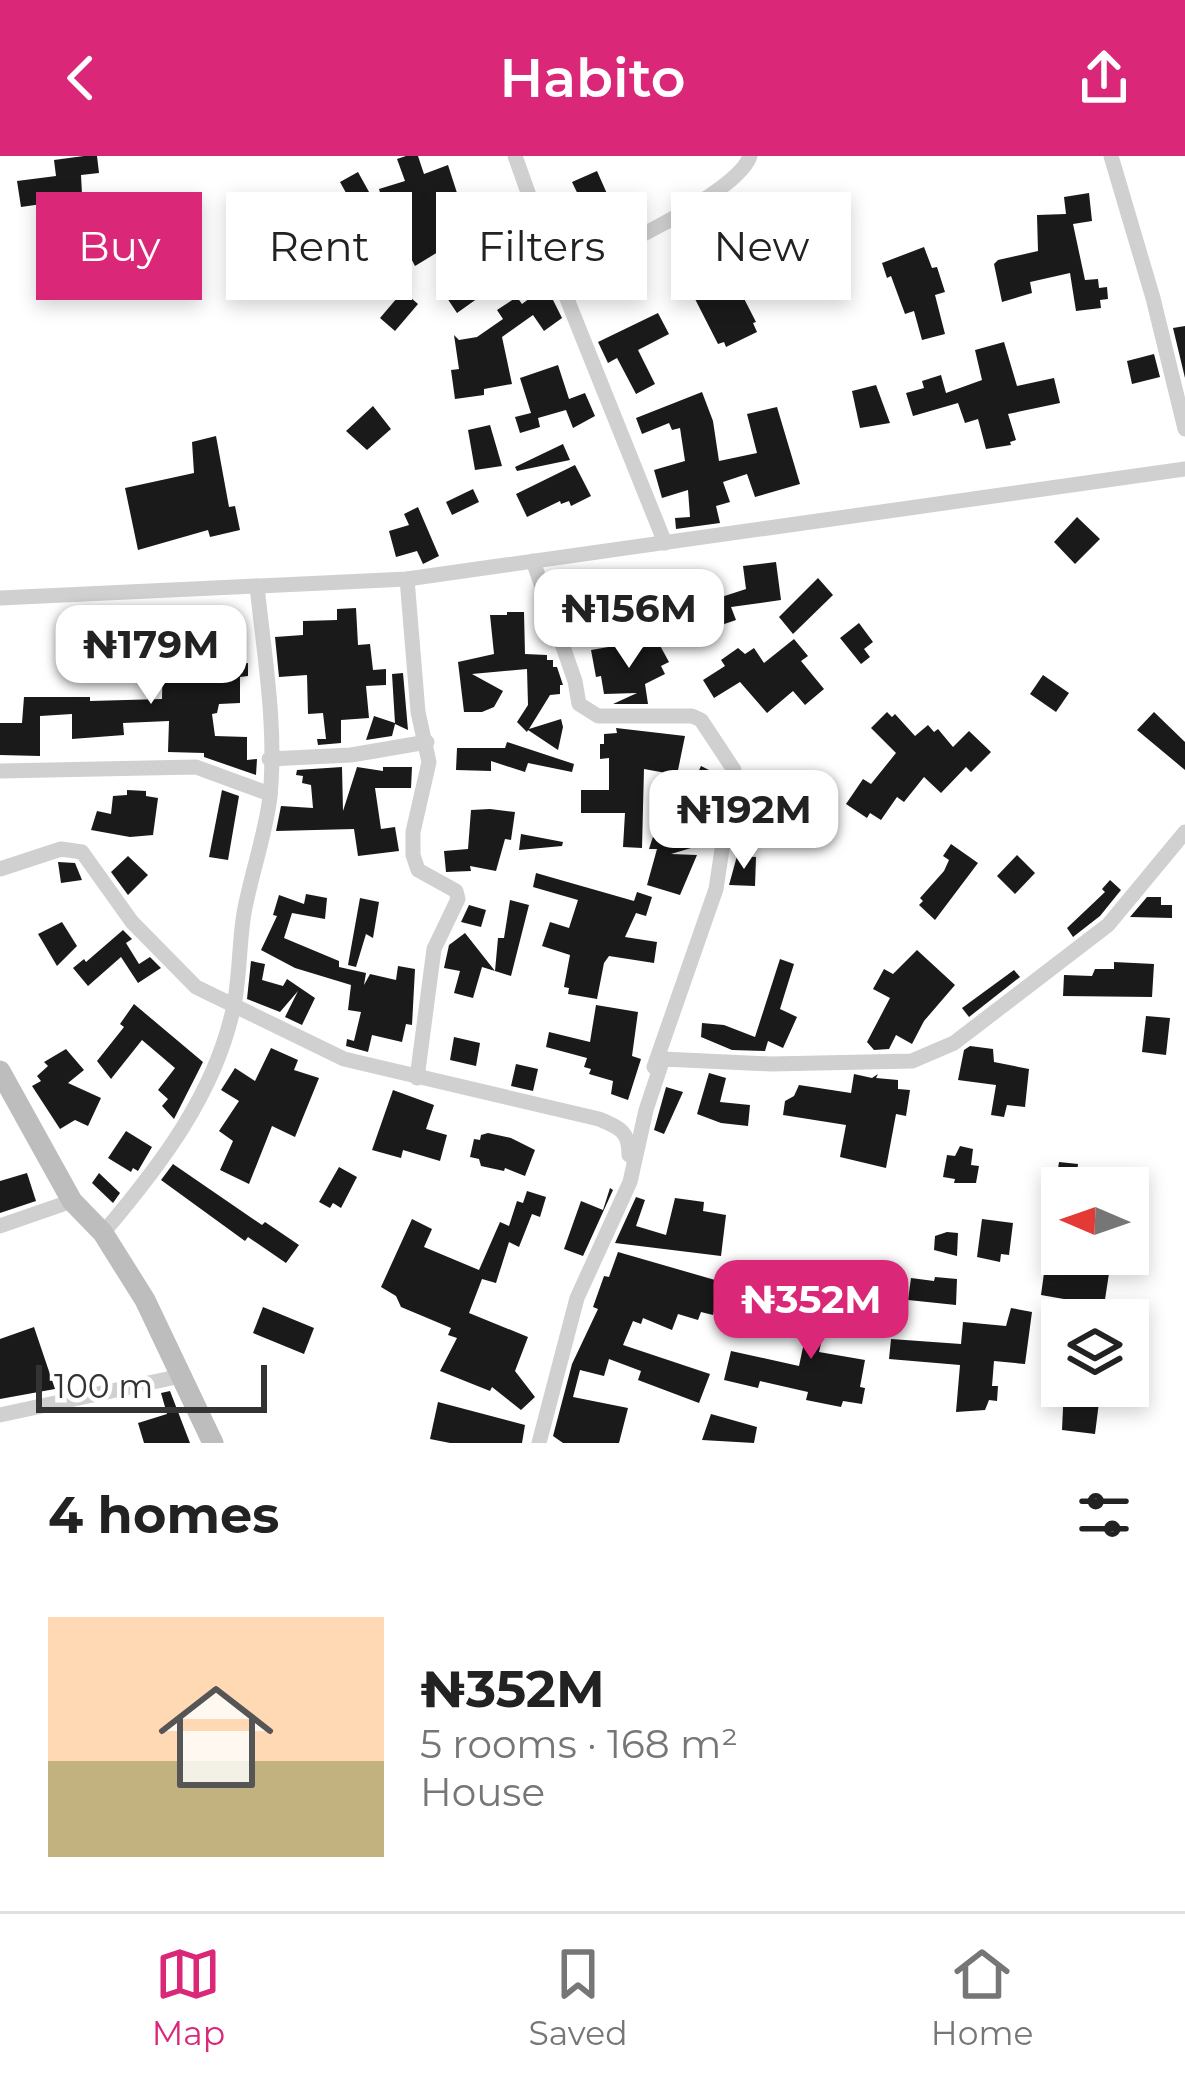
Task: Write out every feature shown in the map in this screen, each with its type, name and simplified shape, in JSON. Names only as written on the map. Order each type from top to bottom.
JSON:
[{"type":"street","points":[[515,156],[528,192]]},
{"type":"street","points":[[647,229],[739,175],[750,156]]},
{"type":"street","points":[[1111,156],[1185,429]]},
{"type":"street","points":[[567,300],[665,543]]},
{"type":"street","points":[[0,598],[407,579],[1185,469]]},
{"type":"street","points":[[533,561],[579,704],[598,716],[692,716],[701,720],[734,770],[716,889],[629,1138],[630,1182]]},
{"type":"street","points":[[407,579],[418,712],[429,762],[412,855],[418,870],[456,891],[458,899],[434,949],[417,1078]]},
{"type":"street","points":[[103,1233],[148,1180],[191,1117],[234,1005],[244,916],[270,794],[257,586]]},
{"type":"street","points":[[269,759],[351,755],[427,742]]},
{"type":"street","points":[[0,771],[196,767],[270,794]]},
{"type":"street","points":[[539,1443],[577,1298],[630,1182],[663,1059],[771,1064],[913,1061],[954,1043],[1108,925],[1185,832]]},
{"type":"street","points":[[0,869],[61,849],[82,852],[132,922],[196,987],[344,1059],[599,1119],[622,1129],[629,1138]]},
{"type":"street","points":[[0,1072],[72,1201],[103,1233],[145,1300],[213,1443]]},
{"type":"street","points":[[0,1226],[72,1201]]},
{"type":"street","points":[[0,1415],[181,1376]]},
{"type":"building","points":[[97,156],[99,173],[81,175],[82,192],[36,192],[36,205],[21,207],[17,181],[56,176],[54,160]]},
{"type":"building","points":[[418,156],[424,174],[448,165],[457,192],[436,192],[436,253],[415,266],[412,192],[379,189],[405,181],[397,159]]},
{"type":"building","points":[[597,171],[606,192],[577,192],[572,182]]},
{"type":"building","points":[[358,172],[369,192],[346,192],[340,182]]},
{"type":"building","points":[[1089,193],[1092,221],[1073,224],[1085,280],[1098,279],[1099,288],[1107,287],[1108,299],[1100,300],[1101,308],[1076,311],[1070,273],[1030,282],[1032,293],[1002,302],[994,264],[1038,251],[1037,215],[1066,214],[1064,197]]},
{"type":"building","points":[[924,247],[945,292],[935,295],[945,334],[922,340],[914,311],[905,314],[882,263]]},
{"type":"building","points":[[412,299],[418,304],[395,331],[380,318],[395,300]]},
{"type":"building","points":[[448,300],[475,300],[457,313]]},
{"type":"building","points":[[512,300],[522,304],[553,300],[562,318],[544,331],[533,315],[502,337],[512,384],[455,399],[451,370],[459,369],[454,335],[459,340],[477,337],[503,319],[497,310]]},
{"type":"building","points":[[696,300],[745,300],[757,332],[726,347],[724,342],[718,344]]},
{"type":"building","points":[[658,313],[669,334],[638,350],[655,384],[636,394],[617,358],[608,363],[598,342]]},
{"type":"building","points":[[1185,326],[1185,378],[1173,328]]},
{"type":"building","points":[[1004,342],[1017,386],[1054,378],[1060,403],[1008,414],[1016,440],[1011,445],[986,449],[978,419],[965,423],[958,403],[913,416],[906,393],[924,388],[922,381],[941,375],[946,393],[982,380],[975,350]]},
{"type":"building","points":[[1154,354],[1160,377],[1132,384],[1127,361]]},
{"type":"building","points":[[558,365],[569,399],[585,393],[595,416],[573,428],[566,410],[538,418],[540,427],[520,433],[515,417],[531,413],[520,378]]},
{"type":"building","points":[[876,385],[890,423],[860,428],[852,391]]},
{"type":"building","points":[[702,392],[713,421],[719,461],[757,453],[747,414],[777,407],[800,484],[755,497],[747,474],[723,482],[730,502],[716,506],[720,523],[676,529],[675,518],[690,517],[688,490],[662,498],[654,470],[685,461],[680,428],[672,430],[669,423],[642,434],[636,418]]},
{"type":"building","points":[[373,406],[391,429],[367,450],[346,431]]},
{"type":"building","points":[[490,425],[502,466],[475,470],[468,430]]},
{"type":"building","points":[[216,436],[229,507],[235,506],[240,530],[210,537],[208,530],[138,550],[125,488],[194,473],[192,442]]},
{"type":"building","points":[[563,444],[570,460],[517,471],[515,467]]},
{"type":"building","points":[[575,465],[591,496],[571,506],[569,501],[560,501],[527,517],[516,494]]},
{"type":"building","points":[[473,489],[479,502],[452,515],[446,502]]},
{"type":"building","points":[[418,507],[439,556],[423,564],[417,551],[396,557],[389,531],[409,525],[404,514]]},
{"type":"building","points":[[1077,517],[1100,539],[1075,564],[1054,542]]},
{"type":"building","points":[[776,562],[781,600],[731,607],[736,620],[704,631],[697,605],[746,589],[743,566]]},
{"type":"building","points":[[607,572],[612,603],[592,606],[585,575]]},
{"type":"building","points":[[818,578],[833,595],[793,634],[779,617]]},
{"type":"building","points":[[356,608],[358,645],[370,644],[373,670],[386,669],[386,685],[366,686],[369,718],[341,720],[341,743],[318,745],[317,739],[326,739],[323,713],[308,714],[307,675],[279,677],[275,637],[303,635],[303,621],[337,620],[337,609]]},
{"type":"building","points":[[524,612],[525,654],[547,655],[557,667],[563,685],[560,694],[550,695],[529,729],[561,719],[558,750],[517,722],[528,705],[527,669],[472,674],[503,691],[494,707],[464,712],[458,662],[494,654],[490,615]]},
{"type":"building","points":[[859,623],[873,642],[864,649],[870,657],[861,664],[840,638]]},
{"type":"building","points":[[182,628],[180,659],[240,652],[240,664],[248,663],[248,676],[240,677],[240,703],[219,704],[212,714],[215,736],[247,737],[247,760],[257,759],[256,775],[204,757],[204,753],[168,752],[169,721],[123,723],[124,735],[72,739],[72,714],[40,716],[40,756],[0,755],[0,723],[22,723],[24,697],[162,699],[163,644],[132,645],[132,629]]},
{"type":"building","points":[[794,639],[808,656],[801,661],[824,689],[805,705],[793,691],[767,713],[740,682],[714,698],[703,680],[725,666],[721,660],[738,648],[745,654],[754,648],[764,663]]},
{"type":"building","points":[[657,640],[669,662],[661,666],[665,674],[645,684],[648,704],[613,704],[637,693],[604,694],[591,650],[620,645],[623,658]]},
{"type":"building","points":[[403,673],[408,730],[395,724],[392,736],[366,740],[374,716],[395,723],[392,674]]},
{"type":"building","points":[[1043,675],[1069,693],[1056,712],[1030,694]]},
{"type":"building","points":[[887,712],[892,717],[895,714],[915,736],[928,725],[934,732],[938,729],[953,747],[969,731],[991,752],[971,772],[966,767],[941,793],[924,777],[904,802],[897,797],[881,820],[870,813],[867,818],[846,804],[863,779],[871,784],[896,753],[871,728]]},
{"type":"building","points":[[1154,712],[1185,742],[1185,770],[1137,730]]},
{"type":"building","points":[[616,728],[685,736],[677,775],[644,769],[642,848],[623,847],[625,813],[581,813],[581,790],[609,790],[609,758],[600,759],[600,744],[604,744],[604,734],[617,733]]},
{"type":"building","points":[[507,742],[574,764],[572,772],[528,763],[525,772],[491,761],[491,771],[456,770],[457,748],[505,748]]},
{"type":"building","points":[[701,766],[721,776],[717,804],[714,810],[695,800],[684,833],[711,842],[671,854],[697,855],[680,895],[647,885],[657,849],[649,849],[664,803],[671,805],[668,835]]},
{"type":"building","points":[[342,767],[343,811],[357,767],[383,771],[383,767],[412,767],[411,788],[375,788],[381,829],[395,827],[399,851],[358,856],[354,829],[276,831],[281,806],[313,808],[311,785],[302,783],[297,770]]},
{"type":"building","points":[[127,790],[146,791],[146,796],[158,798],[153,835],[130,837],[91,830],[97,811],[111,814],[113,796],[127,795]]},
{"type":"building","points":[[222,790],[239,796],[228,860],[209,857]]},
{"type":"building","points":[[471,810],[515,812],[511,840],[505,839],[496,871],[470,866],[471,871],[446,872],[444,851],[468,849]]},
{"type":"building","points":[[754,810],[758,824],[736,835],[739,815]]},
{"type":"building","points":[[521,834],[563,842],[562,846],[519,850]]},
{"type":"building","points":[[951,844],[978,863],[935,920],[919,905],[920,898],[944,871],[949,860],[943,856]]},
{"type":"building","points":[[1017,855],[1035,873],[1015,894],[997,876]]},
{"type":"building","points":[[128,856],[148,875],[128,895],[111,872]]},
{"type":"building","points":[[737,856],[756,857],[755,886],[729,885]]},
{"type":"building","points":[[58,862],[75,863],[82,880],[61,883]]},
{"type":"building","points":[[536,873],[634,901],[637,892],[652,897],[646,916],[636,913],[625,937],[657,942],[654,963],[609,956],[597,999],[568,994],[569,988],[564,987],[570,955],[542,946],[550,922],[569,928],[578,900],[533,887]]},
{"type":"building","points":[[1110,880],[1121,890],[1100,916],[1073,937],[1067,928],[1105,892],[1102,889]]},
{"type":"building","points":[[306,894],[327,898],[325,919],[292,913],[284,938],[339,961],[339,967],[366,973],[364,985],[370,974],[396,980],[398,966],[415,969],[412,1025],[406,1024],[402,1042],[372,1035],[368,1052],[346,1046],[347,1039],[354,1041],[361,1012],[348,1010],[351,985],[295,968],[261,950],[277,916],[273,915],[279,895],[304,904]]},
{"type":"building","points":[[1147,897],[1161,897],[1161,905],[1172,905],[1172,918],[1130,917]]},
{"type":"building","points":[[360,898],[379,902],[373,938],[366,934],[356,967],[348,965]]},
{"type":"building","points":[[510,900],[529,905],[511,976],[495,971],[498,938],[504,938]]},
{"type":"building","points":[[469,905],[486,910],[481,927],[461,922]]},
{"type":"building","points":[[62,922],[77,946],[57,966],[38,934]]},
{"type":"building","points":[[123,930],[132,939],[126,943],[139,964],[150,957],[161,968],[138,983],[121,957],[88,986],[73,968]]},
{"type":"building","points":[[465,933],[495,971],[482,967],[473,998],[454,993],[460,971],[444,968],[449,945]]},
{"type":"building","points":[[917,950],[955,985],[924,1021],[912,1044],[896,1035],[889,1049],[874,1050],[867,1042],[890,998],[873,989],[884,969],[893,974]]},
{"type":"building","points":[[780,959],[794,964],[780,1009],[797,1017],[783,1048],[768,1041],[765,1051],[732,1050],[701,1037],[702,1023],[724,1025],[755,1037]]},
{"type":"building","points":[[251,961],[265,964],[262,980],[283,986],[287,979],[315,998],[302,1025],[285,1017],[298,991],[280,1012],[247,999]]},
{"type":"building","points":[[1114,962],[1154,964],[1152,997],[1063,996],[1064,975],[1092,976],[1095,969],[1114,969]]},
{"type":"building","points":[[1014,970],[1020,977],[969,1017],[962,1008]]},
{"type":"building","points":[[134,1004],[203,1062],[174,1119],[162,1106],[168,1099],[158,1090],[175,1068],[142,1040],[111,1079],[97,1061],[124,1027],[120,1024]]},
{"type":"building","points":[[596,1005],[638,1012],[632,1056],[641,1059],[628,1100],[611,1094],[613,1081],[589,1074],[591,1069],[584,1067],[587,1058],[546,1047],[549,1032],[590,1042]]},
{"type":"building","points":[[1146,1016],[1170,1018],[1166,1055],[1142,1052]]},
{"type":"building","points":[[454,1037],[480,1043],[476,1066],[450,1060]]},
{"type":"building","points":[[970,1046],[993,1049],[994,1062],[1029,1069],[1025,1107],[1007,1105],[1004,1117],[991,1115],[996,1085],[958,1080],[964,1050]]},
{"type":"building","points":[[271,1048],[298,1060],[294,1070],[319,1078],[295,1137],[272,1126],[249,1184],[220,1170],[233,1141],[219,1131],[239,1101],[221,1090],[235,1068],[255,1081]]},
{"type":"building","points":[[66,1049],[84,1070],[68,1083],[101,1098],[88,1126],[75,1120],[60,1129],[32,1086],[41,1081],[37,1076],[48,1066],[44,1062]]},
{"type":"building","points":[[516,1064],[538,1069],[533,1091],[511,1086]]},
{"type":"building","points":[[709,1073],[726,1078],[720,1102],[750,1105],[748,1126],[697,1114]]},
{"type":"building","points":[[854,1074],[872,1078],[878,1074],[876,1078],[898,1080],[898,1089],[910,1090],[906,1116],[896,1114],[886,1168],[840,1157],[846,1125],[783,1115],[785,1101],[799,1085],[851,1093]]},
{"type":"building","points":[[666,1087],[683,1092],[664,1134],[654,1130]]},
{"type":"building","points":[[393,1090],[434,1105],[426,1129],[447,1135],[440,1161],[403,1150],[401,1158],[372,1150]]},
{"type":"building","points":[[126,1131],[152,1147],[138,1171],[133,1168],[131,1172],[108,1158]]},
{"type":"building","points":[[488,1133],[535,1150],[525,1176],[481,1166],[479,1159],[470,1157],[474,1139]]},
{"type":"building","points":[[960,1146],[973,1149],[971,1165],[979,1166],[976,1183],[954,1183],[955,1179],[943,1177],[947,1155],[955,1156]]},
{"type":"building","points":[[173,1164],[299,1245],[286,1263],[248,1237],[245,1241],[161,1180]]},
{"type":"building","points":[[339,1167],[357,1177],[341,1208],[333,1203],[330,1208],[319,1202]]},
{"type":"building","points":[[27,1173],[36,1201],[0,1213],[0,1181]]},
{"type":"building","points":[[99,1173],[120,1193],[113,1203],[92,1183]]},
{"type":"building","points":[[610,1188],[613,1190],[583,1256],[564,1249],[581,1201],[603,1210]]},
{"type":"building","points":[[527,1191],[546,1197],[540,1217],[532,1214],[519,1247],[509,1242],[496,1283],[482,1279],[469,1313],[528,1337],[515,1371],[535,1397],[521,1410],[492,1387],[490,1391],[440,1371],[457,1338],[448,1335],[451,1328],[401,1307],[396,1296],[381,1287],[412,1219],[432,1229],[424,1247],[479,1270],[500,1222],[509,1226],[517,1201],[523,1203]]},
{"type":"building","points":[[636,1197],[645,1200],[636,1226],[666,1235],[675,1198],[704,1202],[703,1211],[726,1215],[721,1256],[615,1243]]},
{"type":"building","points":[[982,1219],[1013,1223],[1009,1255],[1001,1254],[1000,1262],[977,1257]]},
{"type":"building","points":[[958,1233],[957,1256],[934,1250],[935,1236]]},
{"type":"building","points":[[618,1252],[722,1282],[713,1315],[701,1312],[698,1320],[678,1314],[672,1330],[643,1318],[641,1324],[633,1321],[623,1345],[710,1374],[699,1403],[638,1380],[641,1371],[609,1359],[604,1376],[580,1370],[573,1397],[628,1408],[619,1443],[563,1443],[553,1436],[572,1364],[598,1309],[593,1307],[604,1276],[609,1277]]},
{"type":"building","points":[[1044,1275],[1109,1275],[1105,1299],[1041,1295]]},
{"type":"building","points":[[935,1277],[957,1279],[956,1305],[908,1300],[911,1278],[934,1281]]},
{"type":"building","points":[[813,1300],[868,1312],[862,1336],[825,1327],[819,1352],[865,1360],[862,1404],[843,1401],[841,1407],[806,1400],[808,1392],[760,1381],[758,1388],[724,1380],[731,1351],[799,1366]]},
{"type":"building","points":[[263,1307],[314,1328],[304,1354],[253,1333]]},
{"type":"building","points":[[1011,1308],[1032,1312],[1025,1364],[994,1361],[992,1386],[998,1386],[997,1401],[989,1400],[985,1410],[956,1412],[960,1365],[889,1359],[891,1339],[961,1344],[963,1322],[1006,1326]]},
{"type":"building","points":[[34,1327],[55,1389],[0,1399],[0,1339]]},
{"type":"building","points":[[170,1391],[190,1443],[144,1443],[138,1423],[167,1414],[161,1393]]},
{"type":"building","points":[[438,1402],[525,1425],[522,1443],[430,1439]]},
{"type":"building","points":[[1063,1407],[1098,1407],[1095,1434],[1062,1430]]},
{"type":"building","points":[[711,1414],[757,1427],[754,1443],[702,1440]]}]
